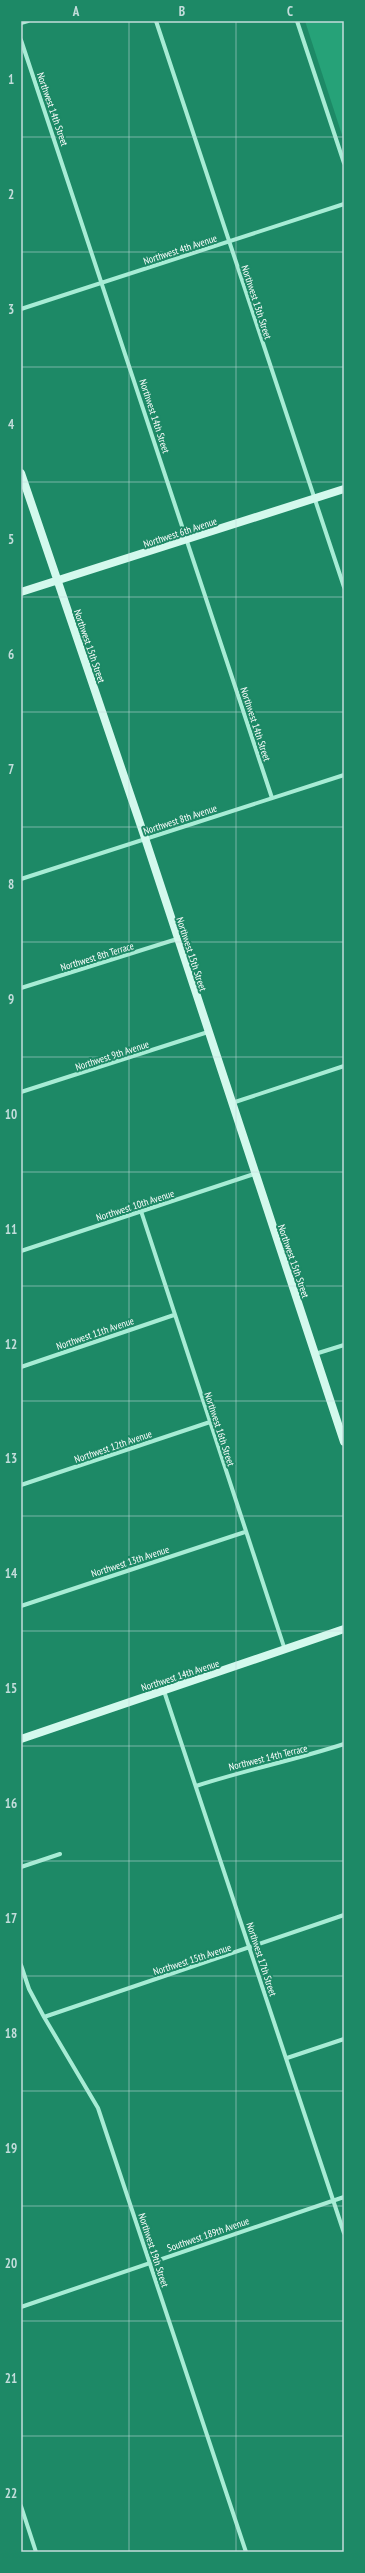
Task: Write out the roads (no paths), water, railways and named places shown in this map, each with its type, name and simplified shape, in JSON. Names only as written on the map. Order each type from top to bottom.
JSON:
[{"type":"street","points":[[21,23],[28,21]]},
{"type":"street","name":"Northwest 13th Street","points":[[156,21],[344,587]]},
{"type":"street","points":[[297,21],[344,164]]},
{"type":"street","name":"Northwest 14th Street","points":[[21,40],[103,282],[272,798]]},
{"type":"street","name":"Northwest 4th Avenue","points":[[21,309],[344,204]]},
{"type":"street","name":"Northwest 15th Street","points":[[21,473],[145,838],[254,1174],[344,1442]]},
{"type":"street","name":"Northwest 6th Avenue","points":[[21,592],[344,489]]},
{"type":"street","name":"Northwest 8th Avenue","points":[[21,879],[344,775]]},
{"type":"street","name":"Northwest 8th Terrace","points":[[21,988],[177,939]]},
{"type":"street","name":"Northwest 9th Avenue","points":[[21,1092],[208,1032]]},
{"type":"street","points":[[231,1103],[344,1066]]},
{"type":"street","name":"Northwest 10th Avenue","points":[[21,1251],[254,1174]]},
{"type":"street","name":"Northwest 16th Street","points":[[141,1211],[245,1532],[286,1650]]},
{"type":"street","name":"Northwest 11th Avenue","points":[[21,1367],[174,1315]]},
{"type":"street","points":[[315,1354],[344,1345]]},
{"type":"street","name":"Northwest 12th Avenue","points":[[21,1485],[210,1422]]},
{"type":"street","name":"Northwest 13th Avenue","points":[[21,1606],[245,1532]]},
{"type":"street","name":"Northwest 14th Avenue","points":[[21,1739],[344,1629]]},
{"type":"street","name":"Northwest 17th Street","points":[[164,1691],[344,2233]]},
{"type":"street","name":"Northwest 14th Terrace","points":[[196,1786],[248,1769],[298,1759],[344,1744]]},
{"type":"street","points":[[21,1867],[60,1854]]},
{"type":"street","name":"Northwest 15th Avenue","points":[[44,2017],[344,1915]]},
{"type":"street","name":"Northwest 19th Street","points":[[21,1965],[29,1989],[44,2017],[98,2108],[246,2552]]},
{"type":"street","points":[[287,2058],[344,2038]]},
{"type":"street","name":"Southwest 189th Avenue","points":[[21,2307],[344,2197]]},
{"type":"street","points":[[21,2506],[36,2552]]}]
